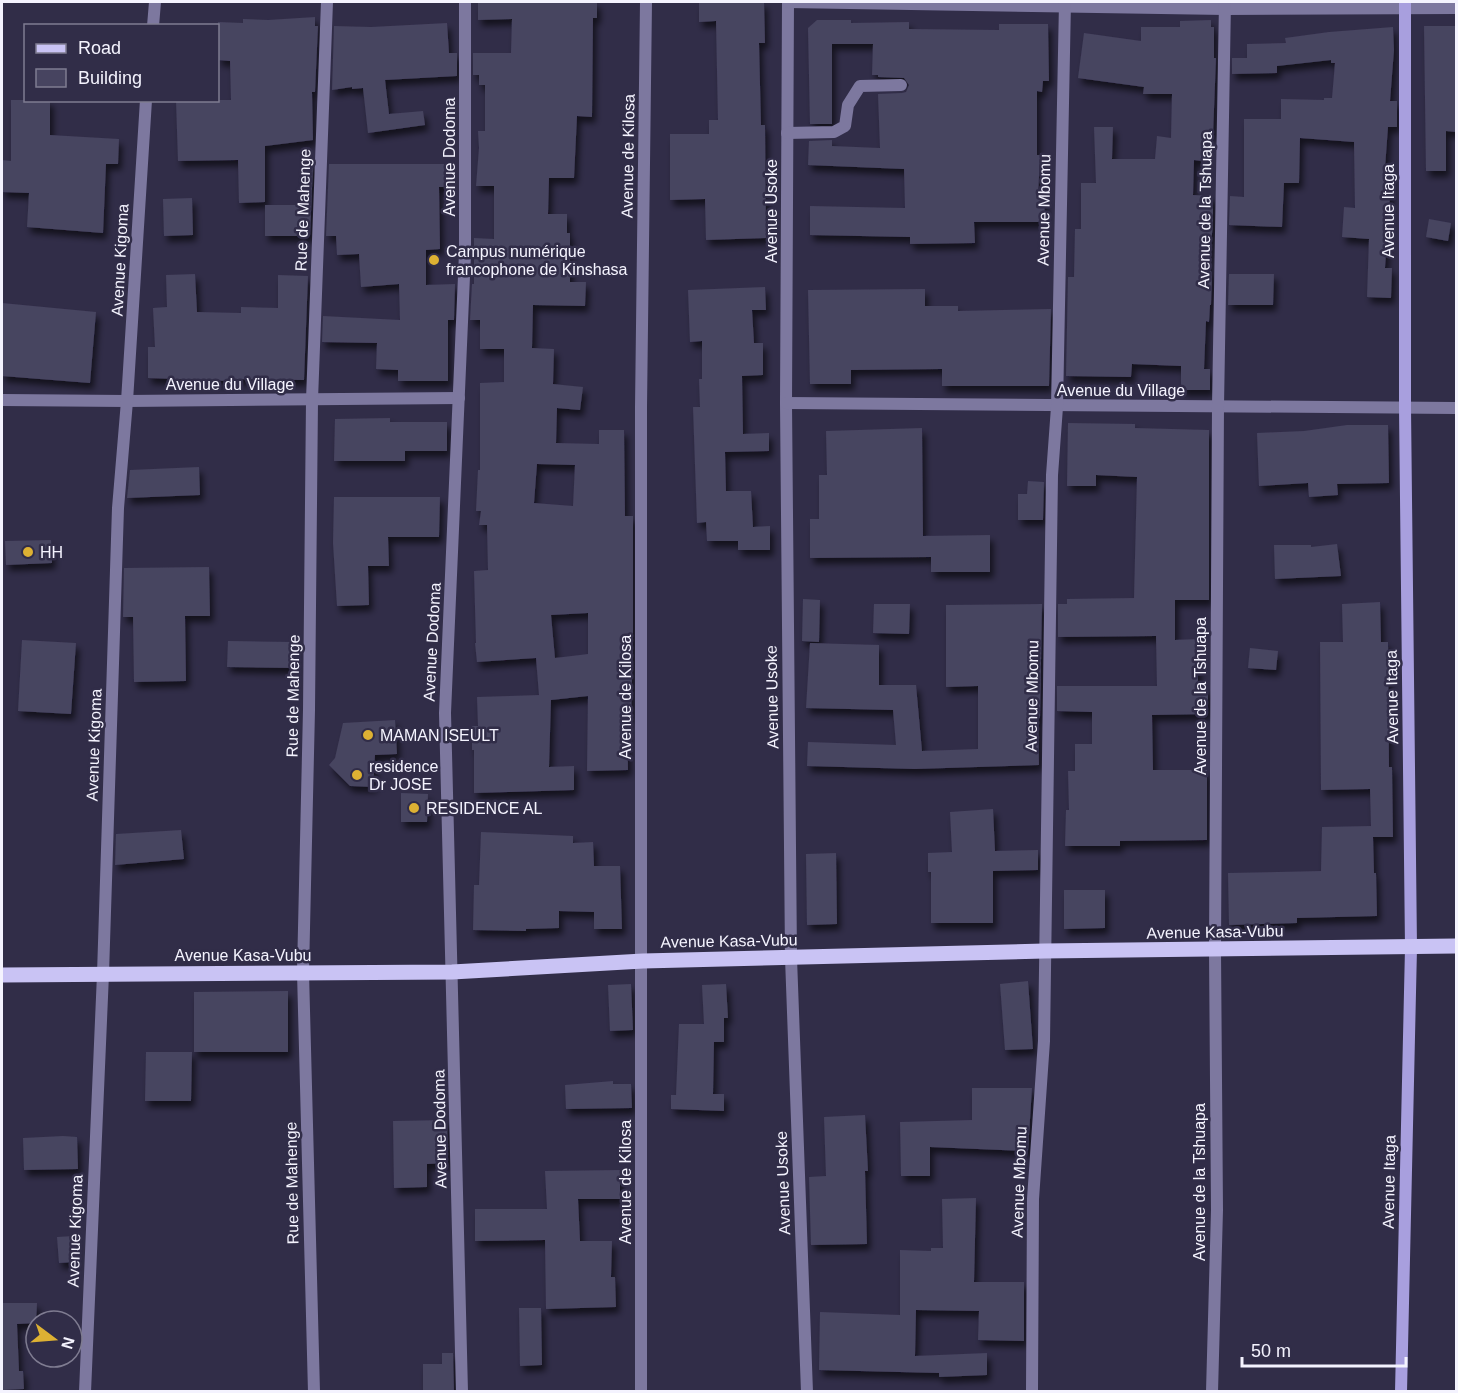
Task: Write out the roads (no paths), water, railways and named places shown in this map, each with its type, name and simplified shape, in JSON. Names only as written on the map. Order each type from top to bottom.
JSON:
[{"type":"main road","name":"Avenue Kasa-Vubu","points":[[2,975],[453,972],[643,961],[1044,951],[1456,946]]},
{"type":"street","points":[[153,24],[155,2]]},
{"type":"street","name":"Rue de Mahenge","points":[[314,1392],[303,972],[309,710],[312,400],[327,2]]},
{"type":"street","name":"Avenue Dodoma","points":[[462,1392],[446,712],[465,253],[465,2]]},
{"type":"street","name":"Avenue de Kilosa","points":[[641,1392],[643,961],[641,407],[646,2]]},
{"type":"street","points":[[788,2],[1405,5],[1456,8]]},
{"type":"street","name":"Avenue Usoke","points":[[788,2],[786,403],[791,958],[807,1392]]},
{"type":"street","name":"Avenue Mbomu","points":[[1032,1392],[1033,1199],[1044,1041],[1052,487],[1057,407],[1065,4]]},
{"type":"street","name":"Avenue de la Tshuapa","points":[[1212,1392],[1217,1210],[1215,950],[1218,406],[1225,5]]},
{"type":"street","name":"Avenue Itaga","points":[[1401,1392],[1411,948],[1405,408],[1405,5]]},
{"type":"street","points":[[788,133],[834,132],[845,126],[848,105],[860,86],[901,85]]},
{"type":"street","name":"Avenue Kigoma","points":[[85,1392],[103,974],[118,508],[146,102]]},
{"type":"street","name":"Avenue du Village","points":[[2,400],[459,398]]},
{"type":"street","name":"Avenue du Village","points":[[786,403],[1057,407],[1456,408]]},
{"type":"place","name":"Campus numérique francophone de Kinshasa","points":[[434,260]]},
{"type":"place","name":"HH","points":[[28,552]]},
{"type":"place","name":"MAMAN ISEULT","points":[[368,735]]},
{"type":"place","name":"residence Dr JOSE","points":[[357,775]]},
{"type":"place","name":"RESIDENCE AL","points":[[414,808]]}]
